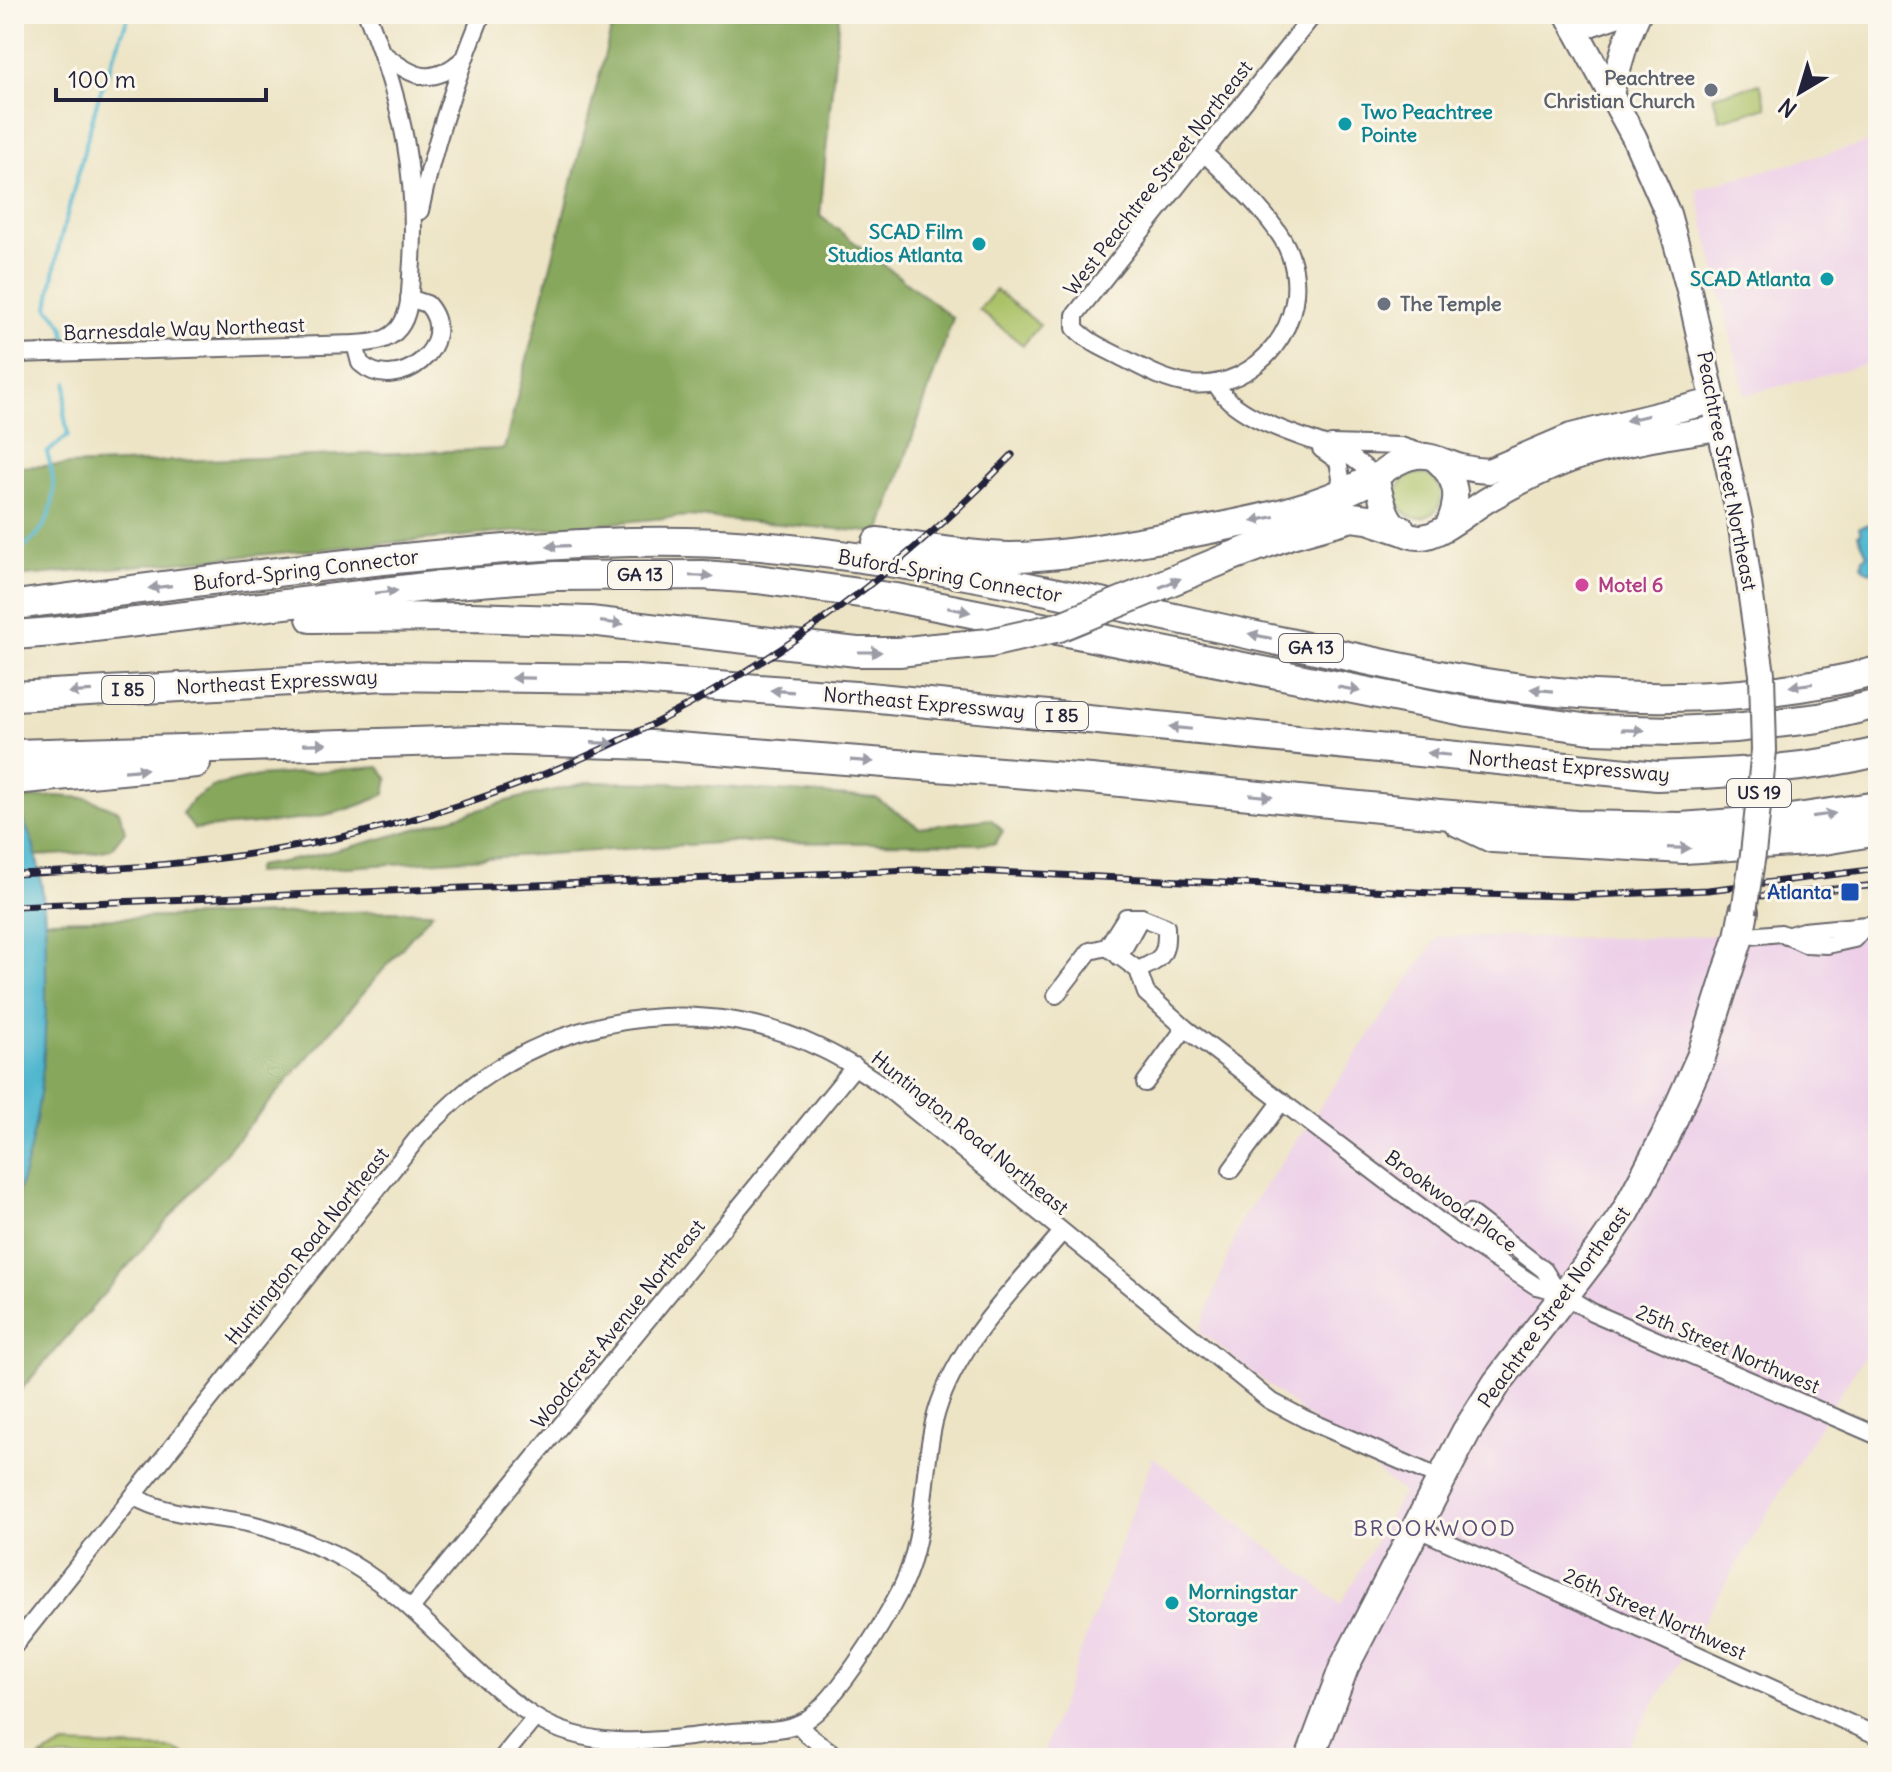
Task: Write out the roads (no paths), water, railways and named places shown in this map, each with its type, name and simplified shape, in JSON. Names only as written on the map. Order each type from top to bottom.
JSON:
[{"type":"highway","points":[[748,545],[823,536],[1008,557],[1058,554],[1297,511],[1338,497],[1376,477]]},
{"type":"highway","points":[[114,624],[352,616],[590,621],[857,652],[899,652],[990,643],[1059,627],[1291,534],[1352,517],[1401,530]]},
{"type":"highway","name":"Buford-Spring Connector","points":[[14,605],[373,561],[508,549],[653,543],[748,545],[922,567],[1518,688],[1608,695],[1713,696],[1850,679],[1878,671]]},
{"type":"highway","name":"Buford-Spring Connector","points":[[14,635],[442,585],[556,576],[702,575],[771,580],[896,598],[1469,712],[1590,729],[1674,731],[1735,728],[1819,718],[1878,704]]},
{"type":"highway","name":"Northeast Expressway","points":[[14,696],[384,676],[623,679],[869,697],[1657,776],[1772,771],[1843,761],[1878,752]]},
{"type":"highway","points":[[28,753],[478,740],[651,745],[1091,779],[1576,825],[1681,827],[1790,819],[1878,806]]},
{"type":"highway","points":[[14,780],[204,762],[237,746]]},
{"type":"highway","points":[[1439,814],[1492,838],[1684,849],[1824,840],[1878,831]]},
{"type":"highway","name":"Peachtree Street Northeast","points":[[1314,1748],[1344,1667],[1466,1432],[1560,1294],[1625,1213],[1665,1137],[1701,1057],[1741,924]]},
{"type":"main road","points":[[1571,22],[1619,14]]},
{"type":"main road","points":[[1611,93],[1638,14]]},
{"type":"main road","name":"Peachtree Street Northeast","points":[[1571,22],[1611,93],[1664,200],[1689,290],[1741,524],[1762,674],[1764,750],[1753,854],[1741,924]]},
{"type":"main road","points":[[1713,401],[1571,436],[1489,471],[1478,471],[1430,456],[1408,456],[1376,477],[1386,514],[1401,530],[1420,537],[1431,535],[1489,499],[1589,454],[1718,428]]},
{"type":"main road","points":[[1430,456],[1449,472],[1457,493],[1448,525]]},
{"type":"street","points":[[367,14],[398,99],[406,138],[415,229]]},
{"type":"street","points":[[415,229],[442,124],[463,59],[482,14]]},
{"type":"street","name":"West Peachtree Street Northeast","points":[[1216,383],[1173,381],[1094,343],[1079,332],[1075,315],[1314,14]]},
{"type":"street","points":[[383,54],[400,67],[433,78],[448,73],[463,59]]},
{"type":"street","points":[[1204,153],[1274,228],[1290,253],[1296,275],[1296,299],[1289,324],[1277,345],[1260,363],[1238,376],[1216,383],[1221,395],[1266,423],[1351,457],[1376,477]]},
{"type":"street","name":"Barnesdale Way Northeast","points":[[14,354],[376,343],[393,334],[405,318],[415,229]]},
{"type":"street","points":[[355,344],[360,363],[375,373],[399,374],[420,363],[434,344],[437,320],[427,304],[409,298]]},
{"type":"street","points":[[1310,442],[1401,446],[1430,456]]},
{"type":"street","points":[[1310,442],[1338,461],[1341,478],[1338,497]]},
{"type":"street","points":[[1056,995],[1090,951],[1113,952],[1138,970],[1157,962],[1167,947],[1166,927],[1141,917],[1113,952]]},
{"type":"street","points":[[1741,924],[1781,933],[1805,944],[1827,945],[1854,939],[1871,925]]},
{"type":"street","name":"Brookwood Place","points":[[1138,970],[1146,993],[1185,1028],[1455,1233],[1536,1286],[1560,1294]]},
{"type":"street","name":"Huntington Road Northeast","points":[[14,1646],[420,1135],[457,1098],[505,1064],[546,1043],[590,1028],[636,1019],[682,1016],[729,1020],[775,1030],[855,1066],[888,1089],[1269,1400],[1442,1479]]},
{"type":"street","points":[[1145,1083],[1185,1028]]},
{"type":"street","name":"Woodcrest Avenue Northeast","points":[[412,1607],[855,1066]]},
{"type":"street","points":[[1231,1170],[1282,1101]]},
{"type":"street","name":"Brookwood Place","points":[[1470,1213],[1544,1270],[1560,1294]]},
{"type":"street","points":[[133,1496],[167,1512],[246,1523],[306,1542],[362,1570],[412,1607],[505,1696],[535,1718],[578,1736],[625,1742],[798,1724],[829,1699],[881,1626],[902,1586],[920,1528],[934,1424],[954,1369],[975,1336],[1062,1232]]},
{"type":"street","name":"25th Street Northwest","points":[[1560,1294],[1592,1312],[1878,1436]]},
{"type":"street","name":"26th Street Northwest","points":[[1416,1528],[1878,1736]]},
{"type":"street","points":[[502,1758],[535,1718]]},
{"type":"street","points":[[798,1724],[839,1758]]},
{"type":"water","points":[[1874,523],[1878,540],[1878,571],[1871,572],[1862,565],[1867,554],[1858,535],[1861,534],[1859,527]]},
{"type":"water","points":[[14,799],[33,844],[40,875],[45,923],[46,1002],[36,1119],[14,1205],[14,1081],[22,995],[14,887]]},
{"type":"waterway","points":[[66,341],[63,325],[48,307],[59,245],[97,102],[129,14]]},
{"type":"waterway","points":[[14,554],[38,534],[51,510],[53,483],[47,453],[68,435],[64,413],[67,383]]},
{"type":"railway","points":[[14,874],[162,865],[309,844],[408,820],[505,789],[599,750],[690,704],[777,651],[860,592],[939,526],[1012,455]]},
{"type":"railway","points":[[14,906],[913,870],[1433,893],[1571,896],[1708,890],[1878,869]]},
{"type":"railway","points":[[1737,898],[1878,885]]},
{"type":"place","name":"Peachtree Christian Church","points":[[1711,90]]},
{"type":"place","name":"Two Peachtree Pointe","points":[[1345,124]]},
{"type":"place","name":"SCAD Film Studios Atlanta","points":[[979,244]]},
{"type":"place","name":"SCAD Atlanta","points":[[1827,279]]},
{"type":"place","name":"The Temple","points":[[1384,304]]},
{"type":"place","name":"Motel 6","points":[[1582,585]]},
{"type":"place","name":"Atlanta","points":[[1850,892]]},
{"type":"place","name":"Morningstar Storage","points":[[1172,1603]]},
{"type":"district","name":"BROOKWOOD","points":[[1435,1528]]}]
